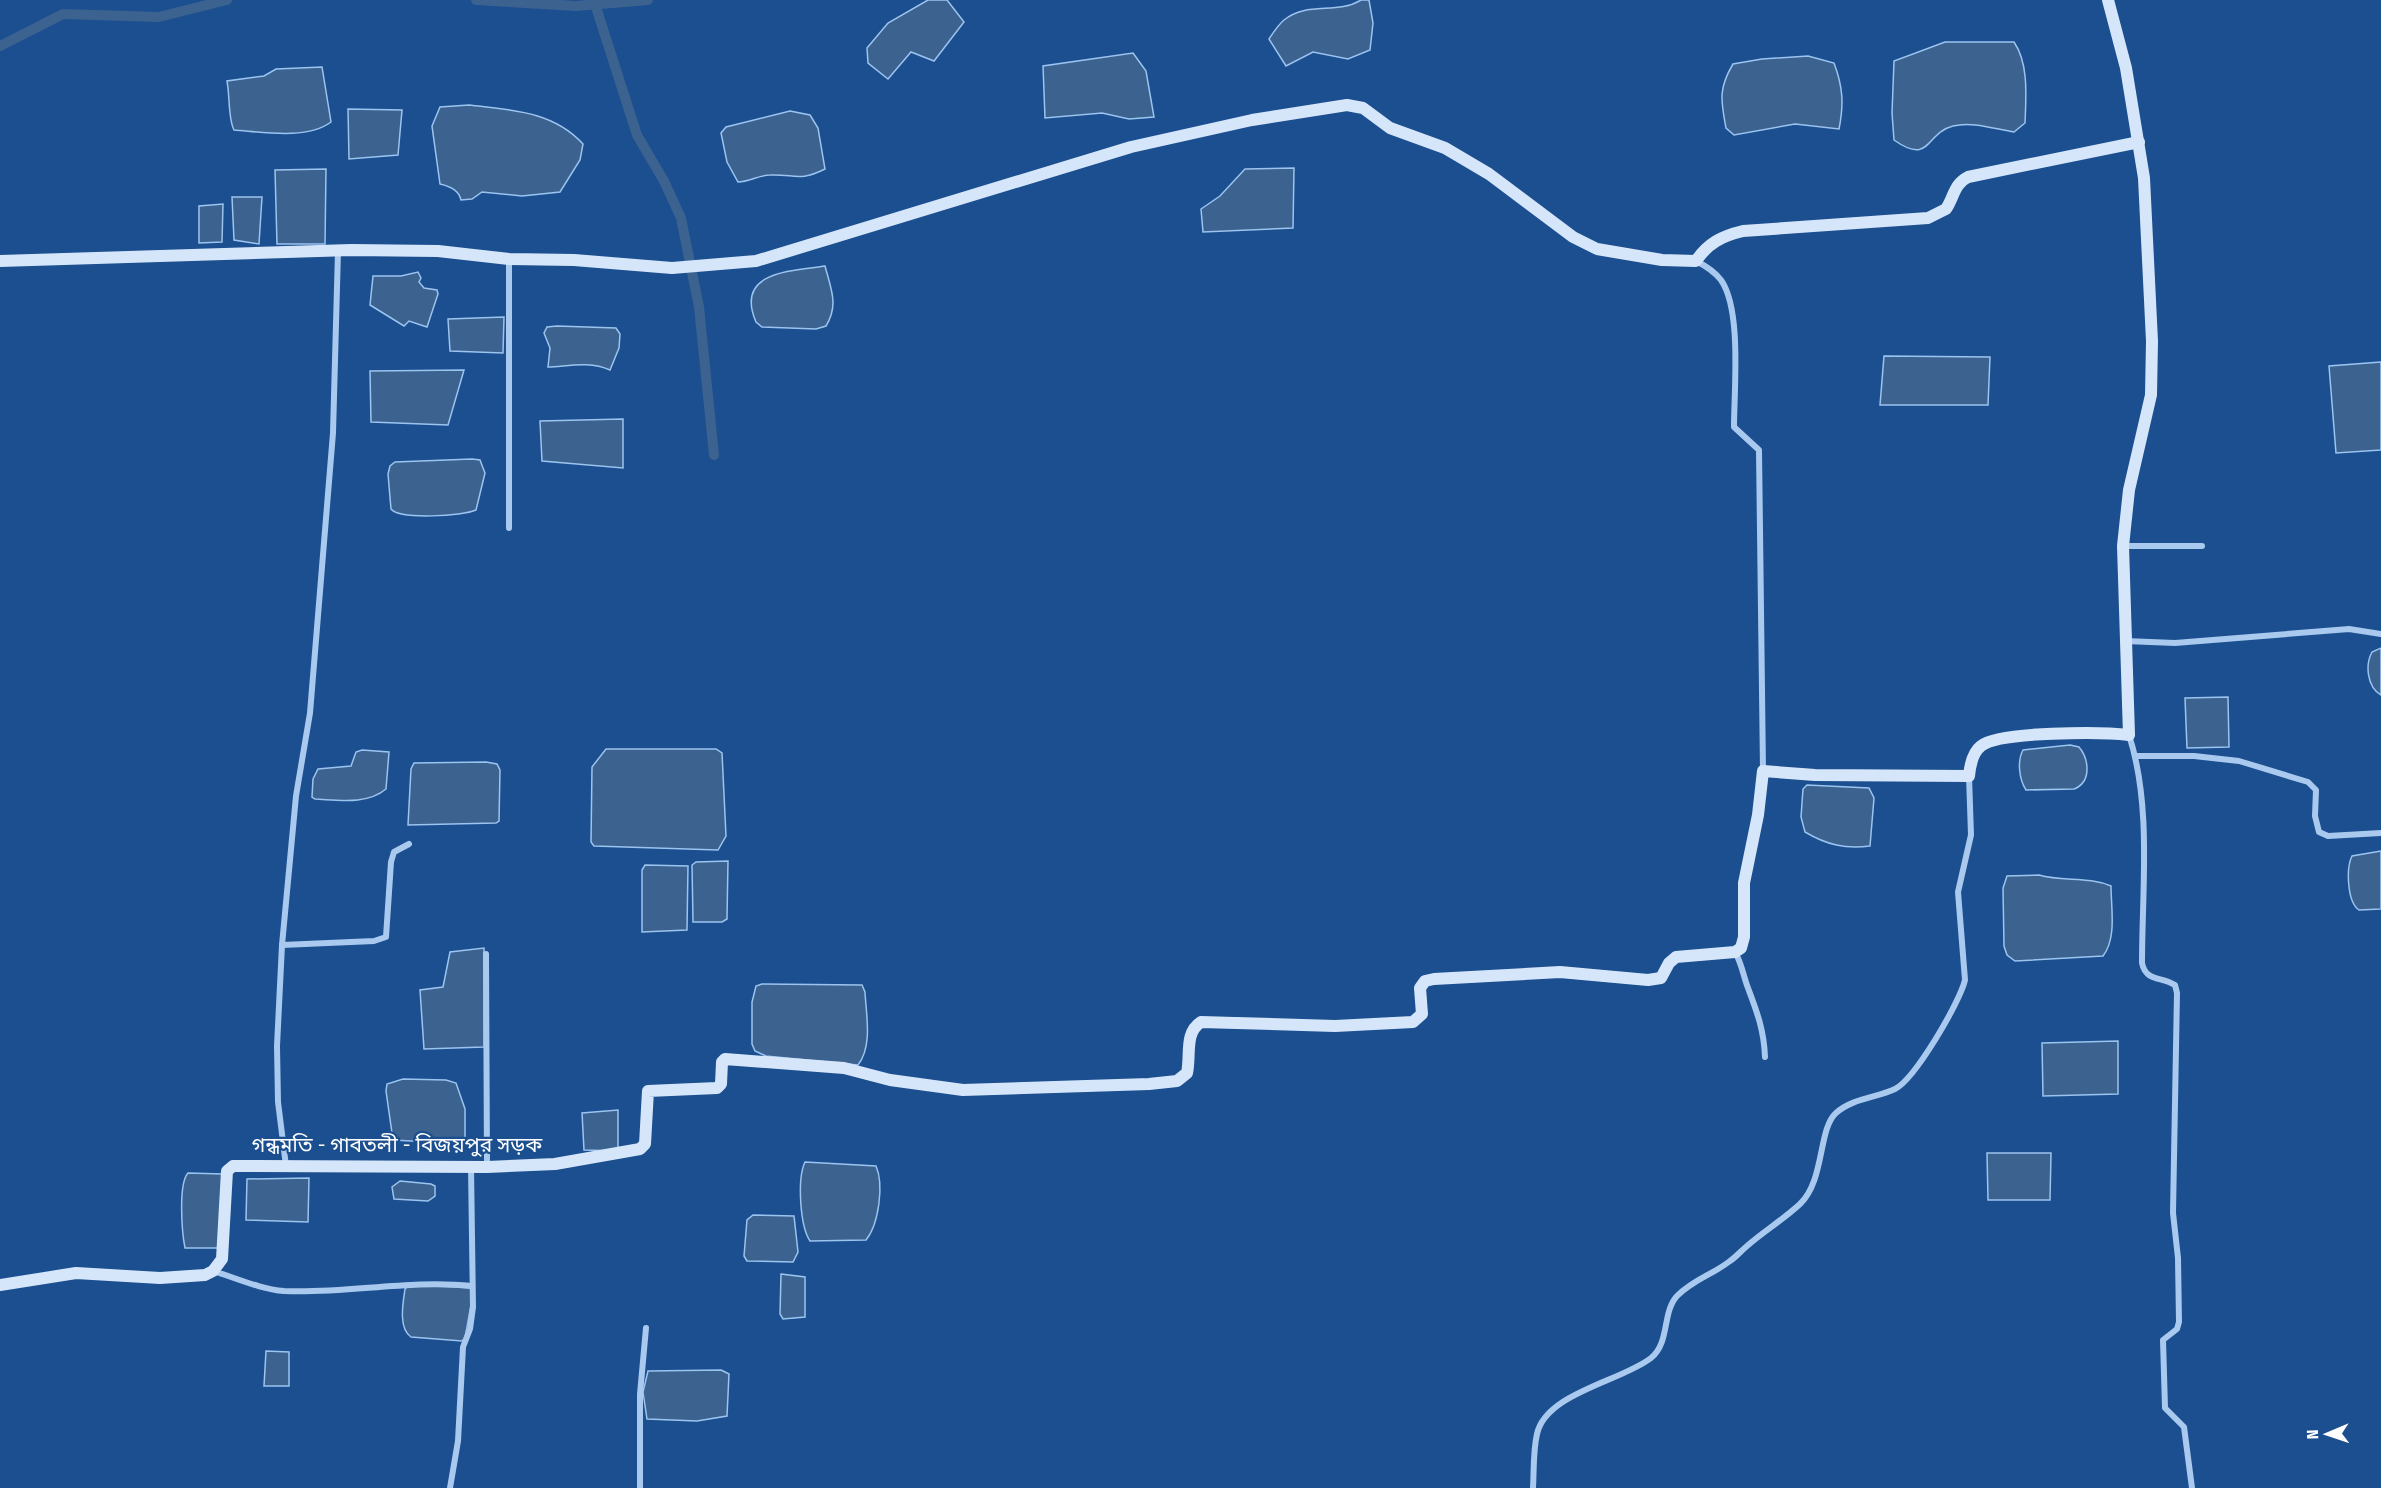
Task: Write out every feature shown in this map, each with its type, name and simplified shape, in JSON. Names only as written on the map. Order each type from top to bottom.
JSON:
[{"type":"main road","points":[[1735,952],[1741,948],[1744,937],[1744,883],[1758,815],[1763,771],[1815,775],[1969,776],[1978,749],[1991,740],[2063,734],[2128,735],[2123,546],[2129,490],[2151,395],[2151,284],[2144,178],[2139,142],[2126,68],[2108,0]]},
{"type":"main road","points":[[0,261],[338,251],[438,251],[509,259],[574,260],[672,268],[756,261],[1131,147],[1252,120],[1347,105],[1363,108],[1390,128],[1445,148],[1489,174],[1573,237],[1597,249],[1662,260],[1695,261],[1716,239],[1743,231],[1928,218],[1946,209],[1960,181],[1968,177],[2139,142]]},
{"type":"main road","name":"গন্ধমতি - গাবতলী - বিজয়পুর সড়ক","points":[[213,1271],[222,1259],[229,1168],[488,1167],[555,1164],[640,1149],[645,1144],[648,1091],[717,1088],[721,1084],[722,1062],[725,1059],[844,1068],[890,1080],[963,1090],[1149,1084],[1177,1081],[1187,1073],[1189,1037],[1193,1027],[1201,1022],[1335,1026],[1413,1022],[1422,1014],[1420,988],[1425,981],[1560,972],[1648,980],[1661,978],[1669,963],[1676,957],[1735,952]]},
{"type":"main road","points":[[0,1285],[76,1273],[160,1278],[205,1275],[213,1271]]},
{"type":"street","points":[[286,1166],[278,1101],[277,1046],[282,945],[293,819],[312,690],[333,433],[338,251]]},
{"type":"street","points":[[509,259],[509,528]]},
{"type":"street","points":[[1695,261],[1711,269],[1722,282],[1734,316],[1734,428],[1759,450],[1763,771]]},
{"type":"street","points":[[2123,546],[2202,546]]},
{"type":"street","points":[[2124,641],[2175,643],[2349,629],[2381,634]]},
{"type":"street","points":[[2128,735],[2136,756],[2143,828],[2142,963],[2144,972],[2150,978],[2169,981],[2175,985],[2177,993],[2173,1213],[2178,1258],[2179,1322],[2177,1329],[2163,1340],[2162,1353],[2165,1408],[2184,1427],[2192,1488]]},
{"type":"street","points":[[2136,756],[2194,756],[2239,761],[2308,782],[2316,790],[2315,816],[2319,832],[2328,836],[2381,833]]},
{"type":"street","points":[[1533,1488],[1537,1432],[1545,1416],[1565,1402],[1653,1357],[1663,1339],[1675,1298],[1696,1279],[1729,1262],[1800,1204],[1811,1191],[1830,1119],[1849,1104],[1895,1089],[1908,1080],[1929,1052],[1936,1034],[1962,992],[1965,980],[1958,892],[1971,835],[1969,776]]},
{"type":"street","points":[[282,945],[374,941],[386,937],[391,862],[394,852],[409,844]]},
{"type":"street","points":[[1735,952],[1743,966],[1746,985],[1760,1016],[1765,1057]]},
{"type":"street","points":[[486,954],[488,1167]]},
{"type":"street","points":[[450,1488],[458,1441],[463,1345],[470,1329],[473,1307],[471,1167]]},
{"type":"street","points":[[213,1271],[284,1291],[368,1289],[408,1284],[472,1286]]},
{"type":"street","points":[[640,1488],[640,1394],[645,1328]]},
{"type":"water","points":[[928,0],[947,0],[964,22],[934,61],[911,52],[888,79],[868,63],[867,48],[888,23]]},
{"type":"water","points":[[1361,0],[1369,0],[1373,23],[1370,50],[1348,59],[1313,52],[1286,66],[1269,39],[1282,22],[1293,14],[1312,9],[1342,7]]},
{"type":"water","points":[[1945,42],[2014,42],[2024,70],[2025,123],[2014,132],[1976,125],[1953,126],[1937,135],[1922,149],[1915,150],[1894,140],[1892,113],[1894,61]]},
{"type":"water","points":[[1133,53],[1146,71],[1154,117],[1129,119],[1102,113],[1045,118],[1043,66]]},
{"type":"water","points":[[1808,56],[1834,63],[1842,96],[1839,129],[1795,124],[1734,135],[1726,128],[1722,95],[1725,81],[1733,64],[1762,59]]},
{"type":"water","points":[[322,67],[331,122],[321,128],[297,133],[234,130],[227,81],[264,76],[276,69]]},
{"type":"water","points":[[469,105],[516,111],[545,118],[571,133],[583,144],[580,160],[560,192],[522,196],[482,192],[472,199],[461,200],[456,191],[440,184],[432,126],[440,107]]},
{"type":"water","points":[[348,109],[402,110],[398,155],[349,159]]},
{"type":"water","points":[[790,111],[810,115],[818,128],[825,169],[803,176],[766,175],[738,182],[727,162],[721,133],[726,127]]},
{"type":"water","points":[[1294,168],[1293,228],[1203,232],[1201,209],[1220,196],[1245,169]]},
{"type":"water","points":[[326,169],[325,244],[277,244],[275,170]]},
{"type":"water","points":[[232,197],[262,197],[259,244],[234,240]]},
{"type":"water","points":[[223,204],[222,242],[199,243],[199,206]]},
{"type":"water","points":[[825,266],[833,304],[826,326],[816,329],[762,327],[756,322],[751,305],[753,292],[759,283],[783,272]]},
{"type":"water","points":[[418,272],[421,278],[419,282],[424,288],[437,290],[438,294],[427,327],[409,321],[404,326],[370,305],[373,276],[401,276]]},
{"type":"water","points":[[504,317],[503,353],[450,351],[448,319]]},
{"type":"water","points":[[547,327],[616,328],[620,334],[619,348],[610,370],[587,365],[548,367],[550,348],[544,333]]},
{"type":"water","points":[[1884,356],[1990,357],[1988,405],[1880,405]]},
{"type":"water","points":[[2381,362],[2381,450],[2336,453],[2329,366]]},
{"type":"water","points":[[464,370],[448,425],[371,422],[370,371]]},
{"type":"water","points":[[623,419],[623,468],[542,461],[540,421]]},
{"type":"water","points":[[480,460],[485,473],[476,510],[446,515],[418,516],[406,515],[391,509],[388,474],[390,466],[395,462]]},
{"type":"water","points":[[2381,648],[2381,695],[2370,681],[2368,663],[2372,652]]},
{"type":"water","points":[[2228,697],[2229,747],[2187,748],[2185,698]]},
{"type":"water","points":[[2070,745],[2079,747],[2087,764],[2086,776],[2080,786],[2074,789],[2026,790],[2020,770],[2023,750]]},
{"type":"water","points":[[606,749],[716,749],[722,753],[726,836],[718,850],[594,846],[591,842],[592,767]]},
{"type":"water","points":[[362,750],[389,752],[386,789],[370,797],[352,800],[312,797],[313,779],[318,769],[351,766],[356,752]]},
{"type":"water","points":[[486,762],[497,764],[500,770],[499,821],[496,823],[408,825],[411,769],[414,763]]},
{"type":"water","points":[[1807,785],[1869,788],[1874,798],[1870,846],[1836,845],[1805,832],[1801,817],[1803,789]]},
{"type":"water","points":[[2381,851],[2381,909],[2359,910],[2350,893],[2350,861],[2352,856]]},
{"type":"water","points":[[728,861],[727,919],[722,922],[693,922],[692,865],[696,862]]},
{"type":"water","points":[[645,865],[688,866],[687,930],[642,932],[642,870]]},
{"type":"water","points":[[2039,875],[2093,881],[2111,886],[2112,932],[2103,956],[2015,961],[2007,955],[2004,946],[2003,888],[2007,876]]},
{"type":"water","points":[[484,948],[484,1047],[424,1049],[420,990],[443,987],[450,952]]},
{"type":"water","points":[[762,984],[862,985],[865,992],[867,1039],[866,1049],[858,1065],[766,1056],[755,1051],[752,1044],[752,1002],[756,986]]},
{"type":"water","points":[[2118,1041],[2118,1094],[2043,1096],[2042,1043]]},
{"type":"water","points":[[403,1079],[446,1080],[456,1083],[465,1109],[465,1144],[393,1140],[387,1084]]},
{"type":"water","points":[[618,1110],[618,1151],[584,1150],[582,1113]]},
{"type":"water","points":[[1987,1153],[2051,1153],[2050,1200],[1988,1200]]},
{"type":"water","points":[[805,1162],[876,1166],[880,1183],[879,1204],[874,1224],[866,1240],[810,1241],[804,1225],[801,1202],[801,1179]]},
{"type":"water","points":[[188,1173],[222,1174],[221,1248],[185,1248],[182,1198]]},
{"type":"water","points":[[309,1178],[308,1222],[246,1220],[247,1179]]},
{"type":"water","points":[[400,1181],[431,1184],[435,1186],[435,1196],[428,1201],[394,1199],[392,1187]]},
{"type":"water","points":[[753,1215],[794,1216],[798,1252],[793,1262],[747,1261],[744,1256],[747,1220]]},
{"type":"water","points":[[781,1274],[805,1277],[805,1317],[783,1319],[780,1314]]},
{"type":"water","points":[[411,1284],[470,1288],[473,1294],[465,1338],[462,1341],[411,1337],[407,1333],[403,1322],[403,1308],[405,1289]]},
{"type":"water","points":[[266,1351],[289,1352],[289,1386],[264,1386]]},
{"type":"water","points":[[721,1370],[729,1374],[727,1416],[697,1421],[647,1419],[643,1392],[648,1371]]},
{"type":"waterway","points":[[0,46],[63,14],[159,17],[227,0]]},
{"type":"waterway","points":[[476,0],[576,6],[648,0]]},
{"type":"waterway","points":[[595,4],[637,135],[664,181],[681,218],[699,307],[714,455]]}]
